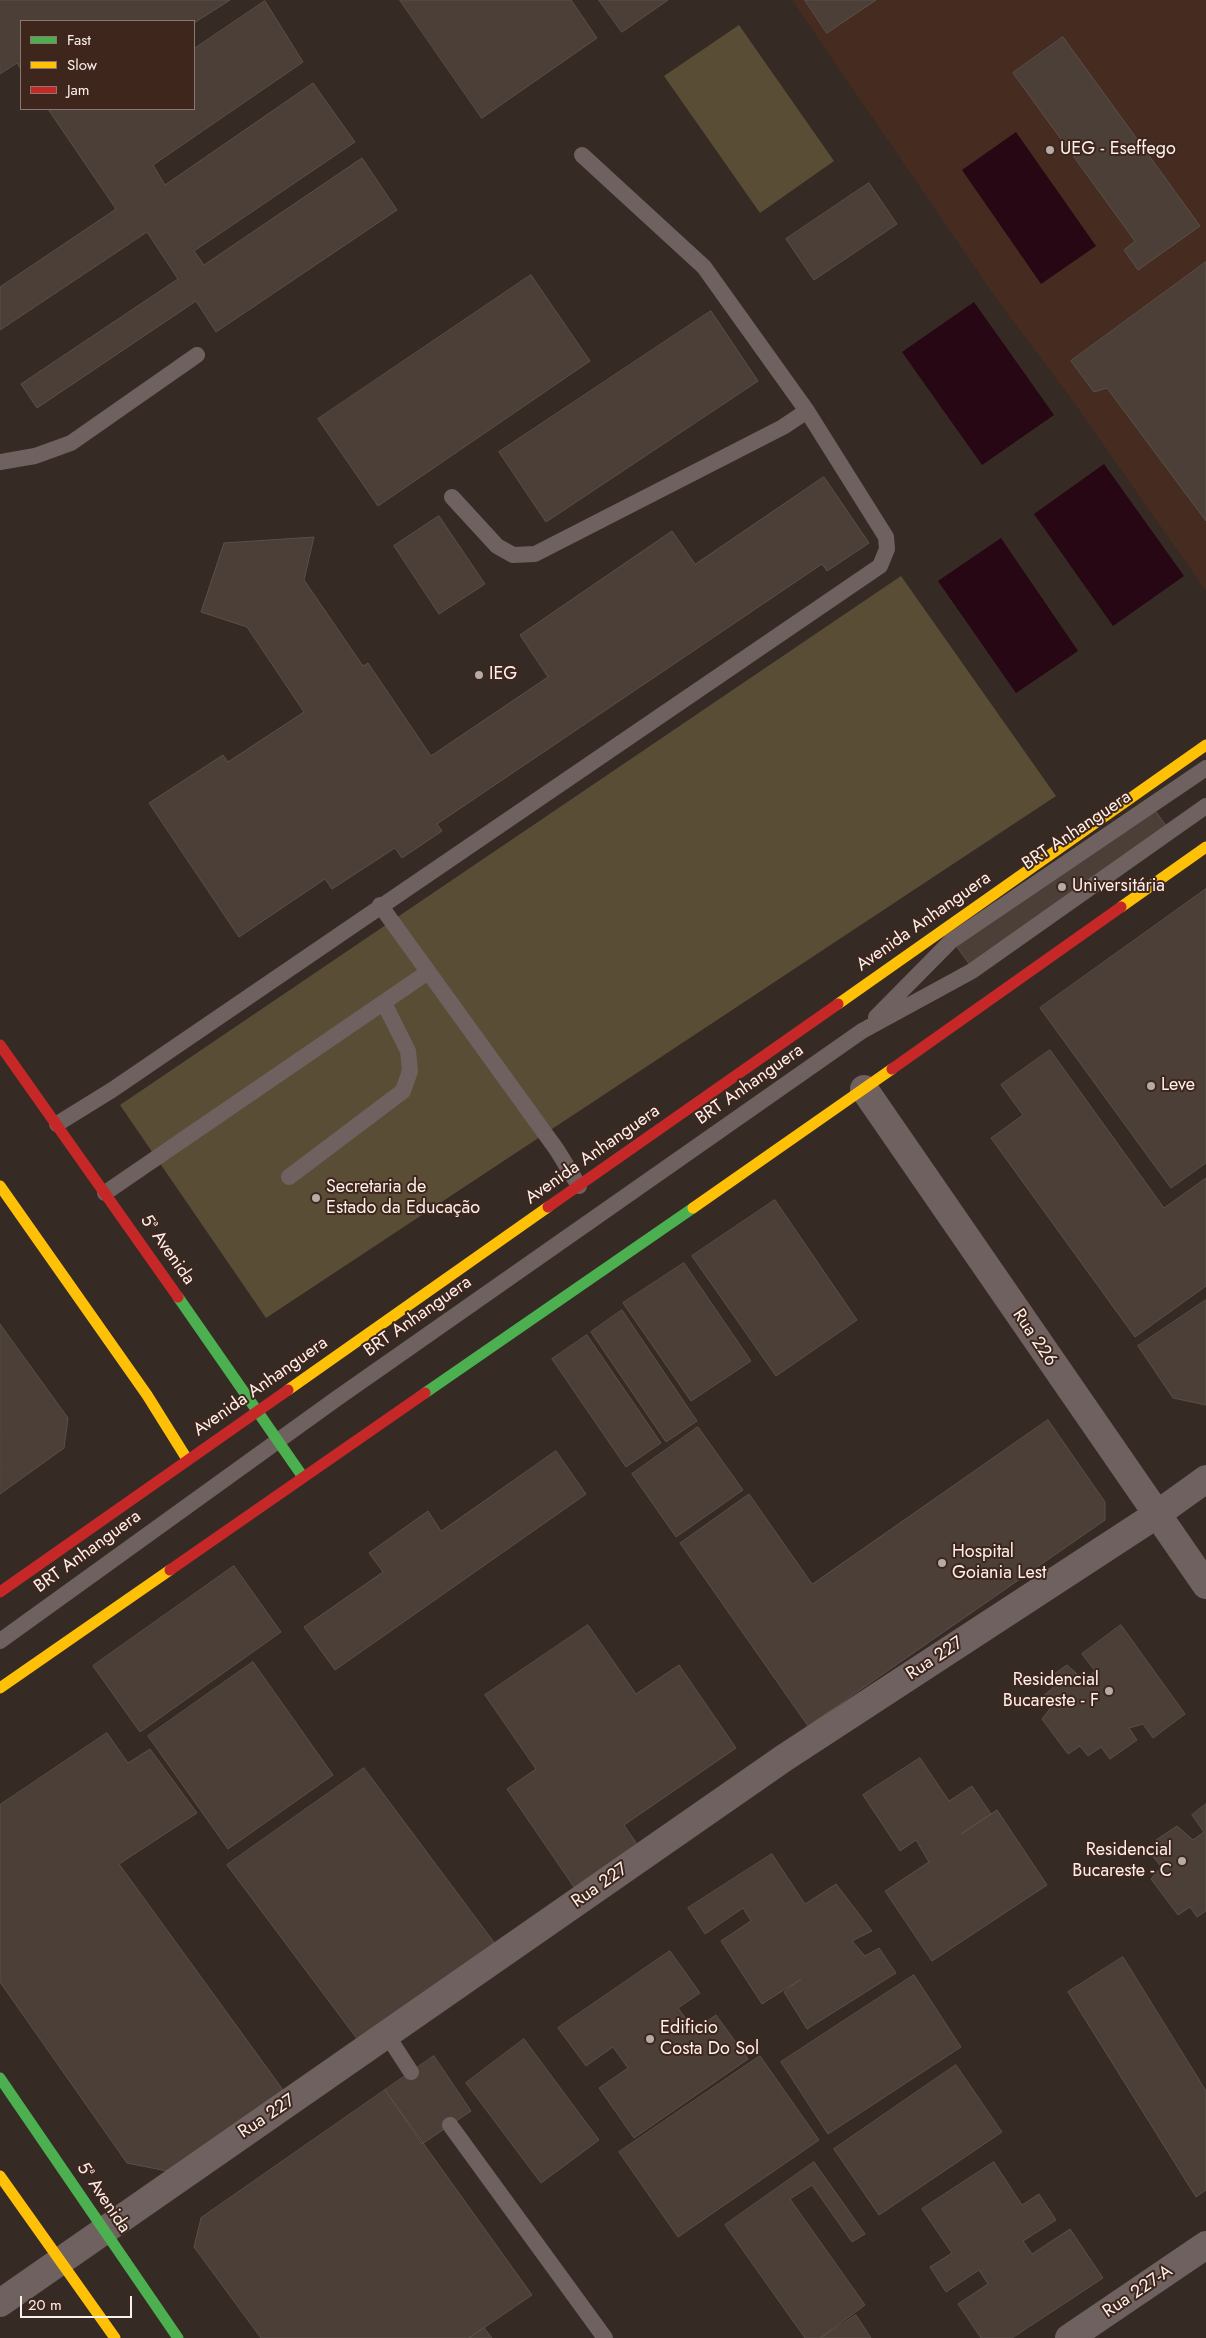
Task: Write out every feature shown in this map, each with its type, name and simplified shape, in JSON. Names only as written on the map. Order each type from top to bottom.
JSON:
[{"type":"main road","name":"Avenida Anhanguera","points":[[0,1592],[1206,745]]},
{"type":"main road","points":[[0,1688],[864,1088],[1206,847]]},
{"type":"main road","name":"5ª Avenida","points":[[0,1045],[259,1411],[303,1477]]},
{"type":"main road","points":[[0,1186],[147,1395],[187,1459]]},
{"type":"main road","name":"5ª Avenida","points":[[0,2078],[178,2338]]},
{"type":"main road","points":[[0,2176],[115,2338]]},
{"type":"street","name":"Rua 226","points":[[864,1088],[1156,1515],[1206,1585]]},
{"type":"street","name":"Rua 227","points":[[0,2303],[784,1758],[1156,1515],[1206,1479]]},
{"type":"street","name":"Rua 227-A","points":[[1069,2338],[1206,2245]]},
{"type":"lane","points":[[56,1124],[112,1090],[380,905],[880,566],[888,549],[886,537],[806,411],[704,267],[582,155]]},
{"type":"lane","points":[[0,462],[35,456],[71,443],[197,355]]},
{"type":"lane","points":[[452,497],[497,546],[513,554],[534,554],[784,427],[806,411]]},
{"type":"lane","name":"BRT Anhanguera","points":[[862,1031],[952,940],[1206,768]]},
{"type":"lane","name":"BRT Anhanguera","points":[[0,1640],[278,1441],[862,1031],[972,971],[1206,806]]},
{"type":"lane","points":[[380,905],[557,1150],[579,1186]]},
{"type":"lane","points":[[105,1193],[428,972]]},
{"type":"lane","points":[[289,1177],[403,1090],[410,1071],[408,1051],[384,1002]]},
{"type":"lane","points":[[387,2035],[411,2072]]},
{"type":"lane","points":[[450,2125],[605,2338]]},
{"type":"shaded area","name":"UEG - Eseffego","points":[[792,0],[1206,0],[1206,591],[1070,397],[998,301]]},
{"type":"shaded area","points":[[739,25],[834,161],[760,213],[664,76]]},
{"type":"shaded area","points":[[1016,132],[1096,246],[1041,284],[962,170]]},
{"type":"shaded area","points":[[974,302],[1054,415],[982,465],[902,352]]},
{"type":"shaded area","points":[[1104,464],[1184,576],[1113,626],[1034,514]]},
{"type":"shaded area","points":[[1001,538],[1078,651],[1016,693],[938,581]]},
{"type":"shaded area","points":[[901,576],[1056,796],[266,1318],[120,1105]]},
{"type":"building","points":[[0,0],[230,0],[195,22],[195,20],[20,20],[20,68],[17,63],[0,74]]},
{"type":"building","points":[[400,0],[571,0],[597,38],[482,118]]},
{"type":"building","points":[[599,0],[668,0],[622,32]]},
{"type":"building","points":[[805,0],[876,0],[827,33]]},
{"type":"building","points":[[265,1],[303,62],[153,165],[165,185],[313,83],[355,142],[194,251],[204,265],[362,158],[397,210],[216,332],[196,301],[37,408],[21,384],[178,279],[147,232],[0,330],[0,287],[116,209],[49,110],[195,110],[195,48]]},
{"type":"building","points":[[1063,37],[1200,226],[1138,270],[1124,250],[1135,241],[1013,73]]},
{"type":"building","points":[[869,183],[897,224],[814,280],[786,239]]},
{"type":"building","points":[[1206,262],[1206,521],[1107,388],[1094,392],[1071,361]]},
{"type":"building","points":[[531,275],[590,361],[378,506],[318,419]]},
{"type":"building","points":[[711,311],[758,381],[546,522],[499,452]]},
{"type":"building","points":[[824,477],[869,543],[827,571],[822,564],[437,824],[442,831],[402,858],[395,848],[332,889],[325,879],[239,937],[149,803],[223,755],[228,762],[304,712],[247,627],[201,612],[224,543],[314,537],[304,580],[363,666],[368,663],[431,756],[548,677],[520,635],[672,531],[695,564]]},
{"type":"building","points":[[439,516],[485,584],[439,614],[394,546]]},
{"type":"building","name":"Universitária","points":[[1154,809],[1167,827],[970,965],[957,947]]},
{"type":"building","name":"Leve","points":[[1206,889],[1206,1163],[1171,1188],[1040,1008]]},
{"type":"building","points":[[1050,1050],[1164,1208],[1206,1178],[1206,1286],[1135,1337],[991,1138],[1023,1115],[1001,1085]]},
{"type":"building","points":[[775,1200],[857,1320],[776,1376],[692,1256]]},
{"type":"building","points":[[684,1263],[751,1361],[691,1401],[623,1303]]},
{"type":"building","points":[[1206,1300],[1206,1405],[1173,1398],[1138,1346]]},
{"type":"building","points":[[622,1310],[697,1421],[666,1442],[591,1332]]},
{"type":"building","points":[[0,1324],[68,1418],[64,1448],[0,1494]]},
{"type":"building","points":[[587,1335],[661,1443],[626,1467],[552,1359]]},
{"type":"building","name":"Hospital Goiania Lest","points":[[1048,1420],[1105,1502],[1105,1520],[808,1726],[680,1543],[749,1494],[812,1584]]},
{"type":"building","points":[[698,1427],[743,1490],[676,1537],[632,1474]]},
{"type":"building","points":[[556,1451],[586,1494],[335,1670],[304,1627],[383,1572],[369,1553],[428,1511],[441,1531]]},
{"type":"building","points":[[234,1566],[281,1632],[140,1732],[93,1666]]},
{"type":"building","points":[[588,1625],[636,1694],[679,1665],[736,1748],[624,1825],[641,1850],[578,1893],[507,1789],[536,1769],[485,1695]]},
{"type":"building","name":"Residencial Bucareste - F","points":[[1121,1625],[1185,1714],[1153,1738],[1143,1724],[1129,1728],[1137,1740],[1110,1759],[1101,1747],[1088,1756],[1080,1746],[1068,1754],[1042,1719],[1052,1706],[1044,1695],[1053,1688],[1047,1679],[1067,1665],[1084,1680],[1095,1671],[1082,1654]]},
{"type":"building","points":[[253,1662],[333,1775],[228,1849],[148,1736]]},
{"type":"building","points":[[107,1733],[128,1763],[150,1749],[197,1813],[119,1864],[283,2090],[167,2171],[127,2163],[0,1982],[0,1805]]},
{"type":"building","points":[[920,1758],[949,1801],[972,1786],[991,1814],[997,1810],[1047,1885],[932,1961],[885,1891],[929,1862],[916,1840],[900,1851],[863,1795]]},
{"type":"building","points":[[364,1768],[496,1945],[358,2040],[227,1865]]},
{"type":"building","name":"Residencial Bucareste - C","points":[[1206,1804],[1206,1911],[1197,1917],[1190,1907],[1178,1915],[1151,1879],[1161,1867],[1153,1856],[1162,1849],[1156,1840],[1177,1826],[1193,1840],[1204,1832],[1192,1815]]},
{"type":"building","points":[[772,1854],[805,1904],[836,1884],[872,1931],[852,1941],[865,1956],[879,1948],[896,1973],[807,2029],[784,1992],[801,1979],[762,2004],[721,1941],[751,1921],[743,1908],[705,1934],[688,1908]]},
{"type":"building","name":"Edificio Costa Do Sol","points":[[670,1951],[700,1993],[678,2008],[694,2030],[716,2015],[748,2059],[634,2138],[599,2088],[628,2068],[613,2047],[586,2066],[558,2028]]},
{"type":"building","points":[[1123,1957],[1206,2091],[1206,2190],[1196,2197],[1068,1992]]},
{"type":"building","points":[[914,1975],[961,2047],[828,2134],[781,2062]]},
{"type":"building","points":[[524,2039],[599,2140],[541,2183],[466,2083]]},
{"type":"building","points":[[434,2056],[471,2111],[422,2144],[385,2090]]},
{"type":"building","points":[[760,2056],[819,2140],[678,2237],[619,2152]]},
{"type":"building","points":[[956,2065],[1002,2132],[879,2215],[834,2149]]},
{"type":"building","points":[[385,2090],[532,2295],[469,2338],[261,2338],[194,2247],[201,2218]]},
{"type":"building","points":[[814,2162],[865,2234],[852,2242],[812,2185],[790,2199],[865,2305],[820,2338],[805,2338],[725,2225]]},
{"type":"building","points":[[994,2162],[1022,2205],[1039,2194],[1056,2220],[1023,2241],[1032,2254],[1070,2229],[1103,2278],[1012,2338],[981,2338],[958,2304],[988,2284],[979,2270],[946,2292],[930,2267],[952,2253],[922,2209]]},
{"type":"building","points":[[856,2315],[871,2338],[821,2338]]},
{"type":"building","points":[[484,2328],[492,2338],[469,2338]]},
{"type":"traffic: fast","points":[[425,1393],[693,1208]]},
{"type":"traffic: fast","points":[[178,1297],[303,1477]]},
{"type":"traffic: fast","points":[[0,2078],[178,2338]]},
{"type":"traffic: slow","points":[[838,1004],[1206,745]]},
{"type":"traffic: slow","points":[[1121,907],[1206,847]]},
{"type":"traffic: slow","points":[[693,1208],[892,1069]]},
{"type":"traffic: slow","points":[[0,1186],[147,1395],[187,1459]]},
{"type":"traffic: slow","points":[[288,1390],[548,1207]]},
{"type":"traffic: slow","points":[[0,1688],[170,1570]]},
{"type":"traffic: slow","points":[[0,2176],[115,2338]]},
{"type":"traffic: jam","points":[[892,1069],[1121,907]]},
{"type":"traffic: jam","points":[[548,1207],[838,1004]]},
{"type":"traffic: jam","points":[[0,1045],[178,1297]]},
{"type":"traffic: jam","points":[[0,1592],[288,1390]]},
{"type":"traffic: jam","points":[[170,1570],[425,1393]]},
{"type":"place","name":"UEG - Eseffego","points":[[1050,150]]},
{"type":"place","name":"IEG","points":[[479,675]]},
{"type":"place","name":"Universitária","points":[[1062,887]]},
{"type":"place","name":"Leve","points":[[1151,1086]]},
{"type":"place","name":"Secretaria de Estado da Educação","points":[[316,1198]]},
{"type":"place","name":"Hospital Goiania Lest","points":[[942,1563]]},
{"type":"place","name":"Residencial Bucareste - F","points":[[1109,1691]]},
{"type":"place","name":"Residencial Bucareste - C","points":[[1182,1861]]},
{"type":"place","name":"Edificio Costa Do Sol","points":[[650,2039]]}]
